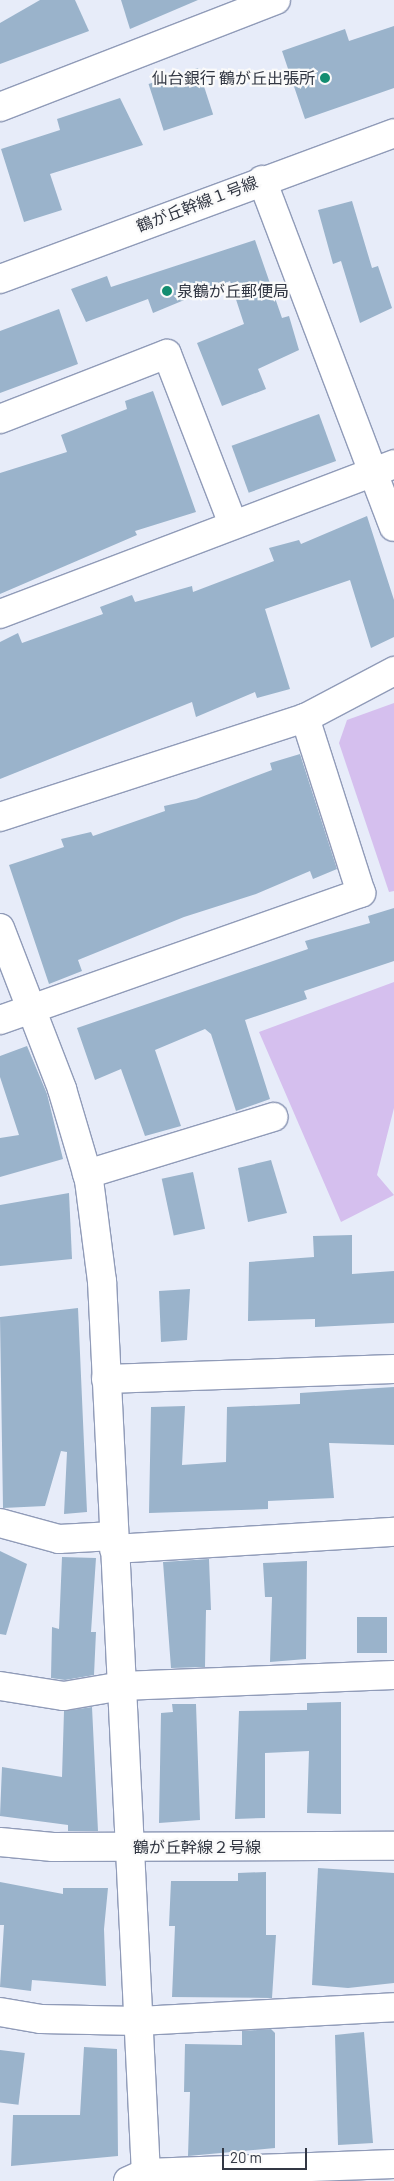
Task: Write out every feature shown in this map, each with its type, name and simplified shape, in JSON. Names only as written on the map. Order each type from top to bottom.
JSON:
[{"type":"street","points":[[0,107],[276,0]]},
{"type":"street","name":"鶴が丘幹線１号線","points":[[0,279],[262,180],[394,133]]},
{"type":"street","points":[[262,180],[383,467],[394,527]]},
{"type":"street","points":[[0,419],[167,354],[233,524]]},
{"type":"street","points":[[0,614],[383,467]]},
{"type":"street","points":[[0,817],[305,718],[394,670]]},
{"type":"street","points":[[0,1020],[361,892],[305,718]]},
{"type":"street","points":[[0,928],[31,1008],[87,1174],[102,1281],[139,2021],[137,2177],[394,2164]]},
{"type":"street","points":[[87,1174],[274,1117]]},
{"type":"street","points":[[106,1379],[394,1369]]},
{"type":"street","points":[[0,1523],[59,1539],[114,1542],[394,1532]]},
{"type":"street","points":[[0,1686],[64,1696],[122,1686],[394,1675]]},
{"type":"street","name":"鶴が丘幹線２号線","points":[[0,1842],[131,1848],[394,1846]]},
{"type":"street","points":[[0,2012],[41,2019],[139,2021],[394,2007]]},
{"type":"shaded area","points":[[394,703],[394,891],[389,892],[339,743],[347,720]]},
{"type":"shaded area","points":[[394,982],[394,1108],[377,1175],[394,1195],[341,1222],[259,1032]]},
{"type":"building","points":[[40,0],[75,0],[89,31],[0,64],[0,23]]},
{"type":"building","points":[[121,0],[198,0],[130,29]]},
{"type":"building","points":[[394,26],[394,88],[305,119],[282,51],[345,29],[349,41]]},
{"type":"building","points":[[198,68],[213,115],[164,131],[149,84]]},
{"type":"building","points":[[120,98],[143,145],[50,174],[62,210],[24,222],[1,149],[60,130],[57,119]]},
{"type":"building","points":[[352,201],[372,268],[378,266],[392,308],[360,323],[341,261],[333,264],[318,210]]},
{"type":"building","points":[[255,240],[282,318],[289,316],[299,350],[258,369],[266,389],[222,406],[197,343],[244,324],[230,281],[153,313],[148,299],[86,322],[71,289],[107,276],[111,287]]},
{"type":"building","points":[[59,309],[78,364],[0,393],[0,331]]},
{"type":"building","points":[[153,391],[196,512],[135,531],[137,535],[0,594],[0,473],[67,452],[61,435],[127,409],[125,401]]},
{"type":"building","points":[[319,414],[336,461],[249,493],[232,446]]},
{"type":"building","points":[[367,516],[394,600],[394,637],[371,648],[350,580],[265,609],[290,689],[257,698],[255,692],[196,717],[192,702],[0,779],[0,642],[18,633],[22,643],[103,614],[100,607],[132,595],[135,602],[192,586],[193,592],[274,561],[269,548],[299,540],[301,544]]},
{"type":"building","points":[[300,754],[337,869],[313,879],[310,871],[256,894],[184,917],[78,960],[82,971],[49,984],[9,865],[64,847],[61,839],[91,832],[93,836],[165,811],[164,806],[196,799],[272,770],[270,763]]},
{"type":"building","points":[[394,908],[394,961],[304,991],[307,999],[245,1020],[270,1099],[236,1111],[211,1034],[205,1029],[155,1050],[181,1126],[145,1136],[121,1069],[95,1080],[77,1028],[308,949],[305,941],[370,923],[368,916]]},
{"type":"building","points":[[27,1046],[47,1094],[63,1159],[0,1177],[0,1138],[19,1135],[0,1077],[0,1056]]},
{"type":"building","points":[[271,1160],[287,1213],[248,1222],[238,1168]]},
{"type":"building","points":[[193,1172],[205,1229],[174,1235],[162,1179]]},
{"type":"building","points":[[69,1193],[72,1259],[0,1266],[0,1205]]},
{"type":"building","points":[[352,1235],[352,1274],[394,1271],[394,1323],[315,1327],[315,1319],[248,1321],[249,1262],[314,1257],[313,1236]]},
{"type":"building","points":[[190,1289],[187,1340],[161,1342],[159,1291]]},
{"type":"building","points":[[78,1308],[87,1512],[64,1514],[67,1452],[61,1451],[45,1506],[3,1508],[0,1317]]},
{"type":"building","points":[[394,1387],[394,1445],[329,1443],[334,1498],[268,1501],[268,1509],[149,1513],[151,1407],[185,1406],[182,1465],[226,1462],[227,1407],[300,1404],[300,1393]]},
{"type":"building","points":[[0,1551],[27,1564],[6,1635],[0,1634]]},
{"type":"building","points":[[62,1557],[96,1558],[91,1632],[96,1632],[94,1675],[65,1680],[51,1678],[52,1627],[59,1629]]},
{"type":"building","points":[[209,1559],[211,1610],[206,1610],[205,1667],[171,1668],[163,1562]]},
{"type":"building","points":[[307,1561],[306,1659],[270,1662],[272,1597],[265,1597],[263,1563]]},
{"type":"building","points":[[357,1617],[387,1617],[387,1653],[357,1653]]},
{"type":"building","points":[[341,1702],[341,1814],[307,1813],[309,1751],[265,1753],[265,1818],[235,1819],[239,1711],[307,1710],[307,1703]]},
{"type":"building","points":[[172,1704],[196,1704],[200,1820],[159,1823],[161,1713],[173,1712]]},
{"type":"building","points":[[92,1707],[98,1831],[68,1831],[68,1825],[0,1816],[2,1767],[62,1777],[64,1711]]},
{"type":"building","points":[[318,1868],[394,1873],[394,1983],[348,1988],[312,1985]]},
{"type":"building","points":[[266,1872],[266,1935],[276,1935],[272,1998],[172,1997],[175,1926],[169,1926],[171,1881],[238,1881],[238,1873]]},
{"type":"building","points":[[0,1882],[63,1894],[63,1888],[108,1888],[104,1929],[106,1986],[32,1980],[31,1991],[0,1987],[4,1925],[0,1925]]},
{"type":"building","points":[[271,2029],[275,2033],[275,2148],[188,2156],[190,2092],[184,2092],[185,2044],[242,2045],[242,2031]]},
{"type":"building","points":[[364,2032],[373,2143],[338,2145],[335,2035]]},
{"type":"building","points":[[84,2047],[117,2049],[118,2156],[11,2166],[13,2115],[80,2115]]},
{"type":"building","points":[[0,2050],[25,2053],[18,2105],[0,2102]]},
{"type":"place","name":"仙台銀行 鶴が丘出張所","points":[[325,78]]},
{"type":"place","name":"泉鶴が丘郵便局","points":[[167,291]]}]
